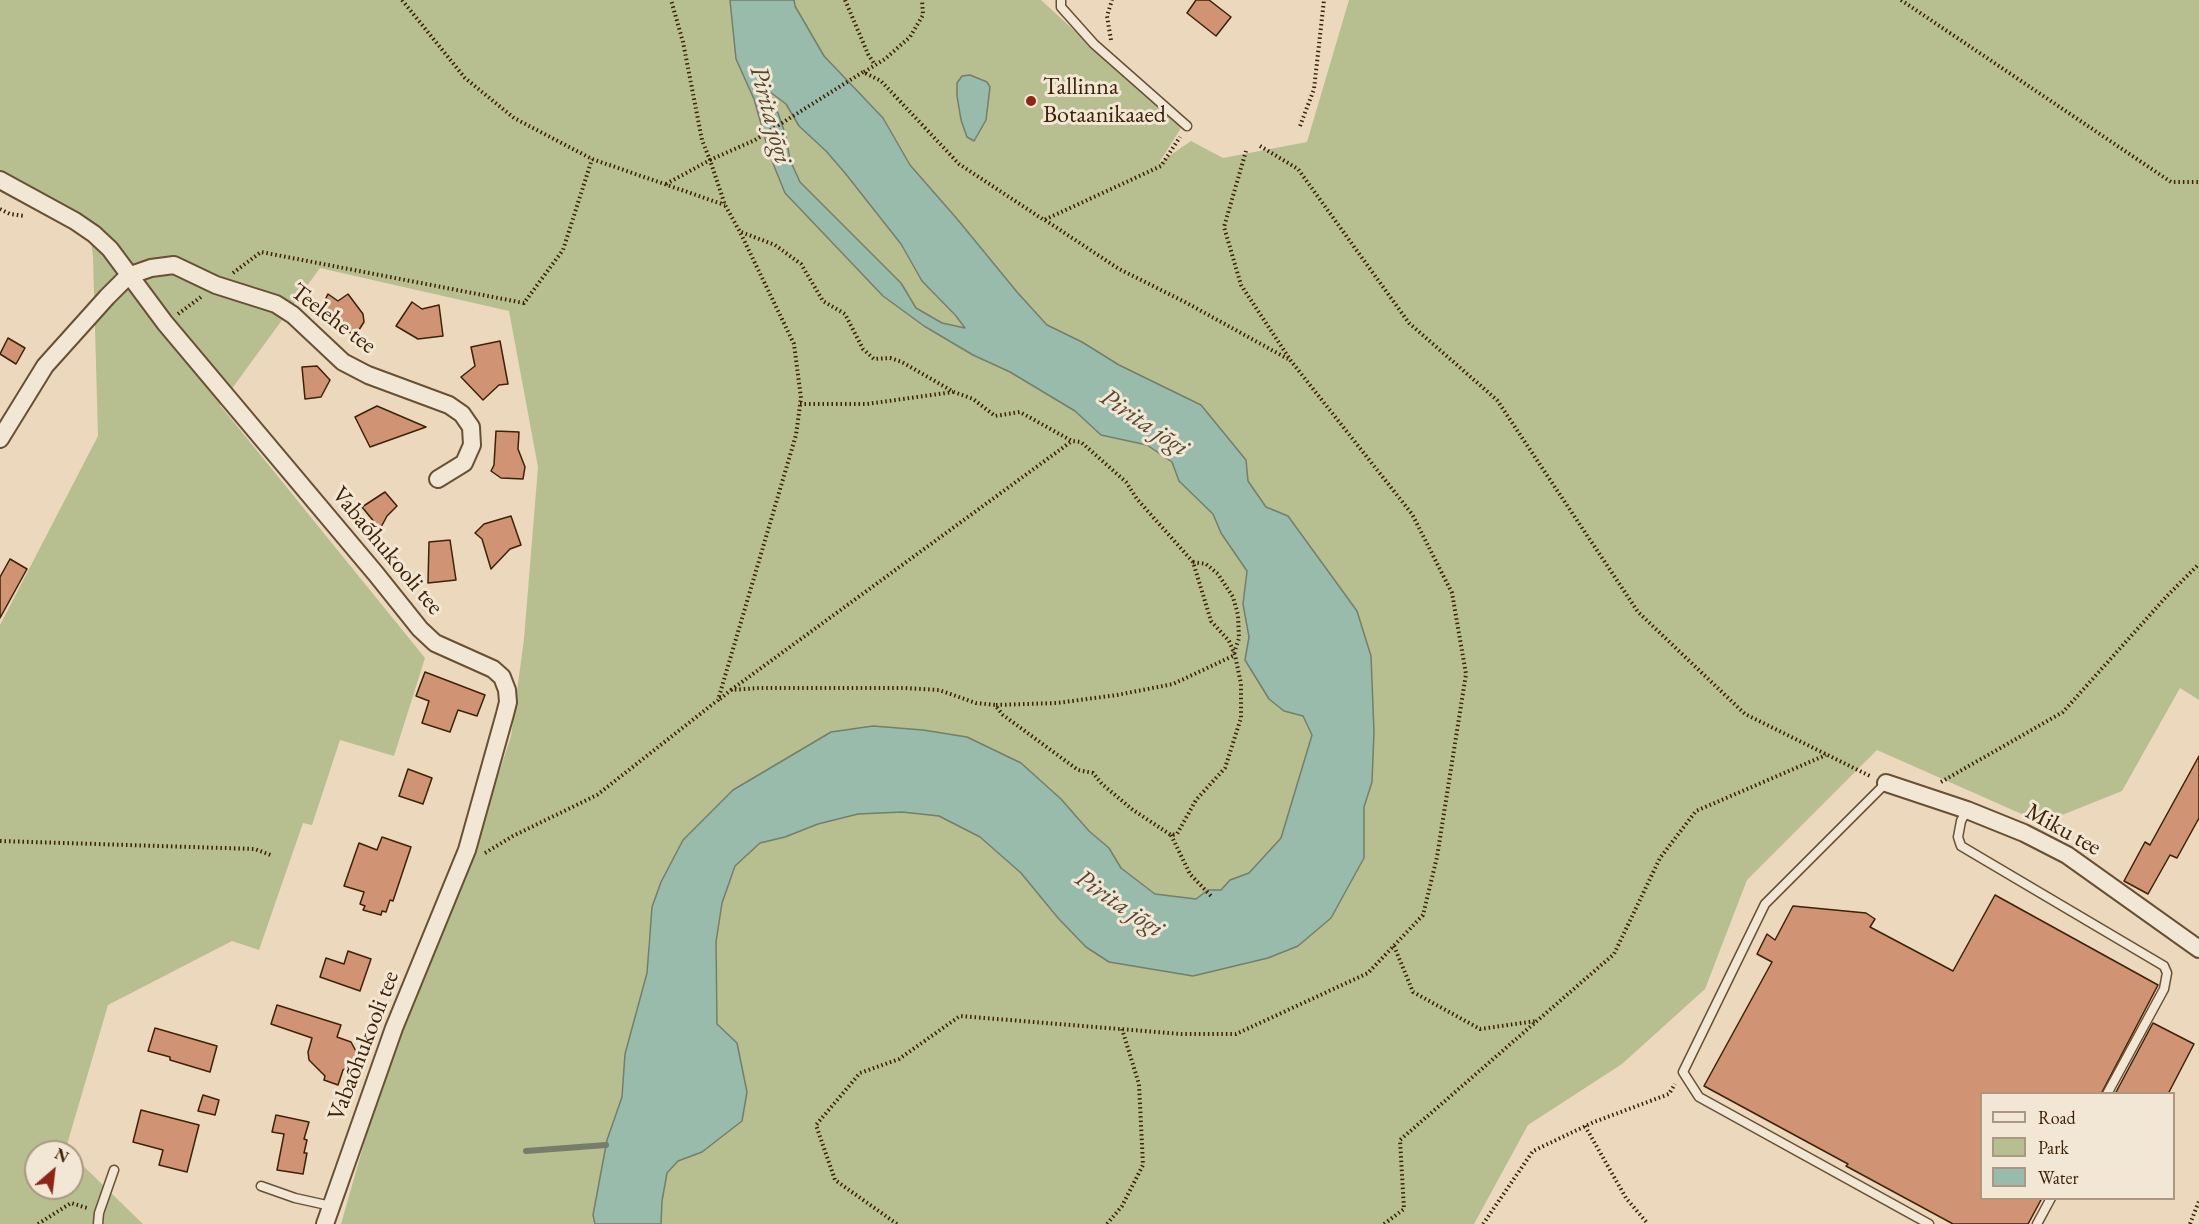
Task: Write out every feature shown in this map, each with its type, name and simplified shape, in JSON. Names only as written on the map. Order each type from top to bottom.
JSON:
[{"type":"street","name":"Vabaõhukooli tee","points":[[0,180],[75,221],[94,234],[120,262],[165,323],[420,629],[435,643],[493,669],[502,677],[507,690],[508,702],[494,759],[460,869],[394,1028],[325,1224]]},
{"type":"street","name":"Teelehe tee","points":[[129,276],[151,268],[174,265],[216,285],[276,304],[292,315],[343,362],[368,375],[441,402],[462,414],[471,427],[472,445],[464,463],[438,479]]},
{"type":"street","points":[[0,439],[45,366],[129,276]]},
{"type":"street","name":"Miku tee","points":[[1886,783],[1967,810],[2024,833],[2067,855],[2199,949]]},
{"type":"lane","points":[[1061,0],[1061,7],[1094,44],[1187,126]]},
{"type":"lane","points":[[1886,783],[1765,904],[1683,1072],[1699,1097],[1929,1224]]},
{"type":"lane","points":[[1967,810],[1961,821],[1958,837],[1961,846],[2164,966],[2167,973],[2164,989],[2108,1092]]},
{"type":"lane","points":[[98,1224],[99,1212],[114,1170]]},
{"type":"lane","points":[[261,1186],[295,1198],[331,1206]]},
{"type":"lane","points":[[2037,1224],[2049,1200]]},
{"type":"path","points":[[402,0],[465,78],[514,118],[592,159],[725,205]]},
{"type":"path","points":[[670,0],[683,42],[702,141],[725,205],[794,344],[800,404],[796,435],[718,700]]},
{"type":"path","points":[[845,0],[875,65]]},
{"type":"path","points":[[665,184],[755,140],[875,65],[909,37],[923,15],[922,0]]},
{"type":"path","points":[[1112,0],[1107,16],[1112,48],[1123,69]]},
{"type":"path","points":[[1300,126],[1314,89],[1324,0]]},
{"type":"path","points":[[1901,0],[2171,182],[2199,182]]},
{"type":"path","points":[[863,72],[881,81],[959,164],[1119,269],[1185,302],[1291,361]]},
{"type":"path","points":[[1044,220],[1161,166],[1187,126]]},
{"type":"path","points":[[1260,146],[1298,170],[1409,323],[1497,400],[1638,612],[1745,714],[1886,783]]},
{"type":"path","points":[[897,1224],[835,1180],[816,1125],[860,1073],[899,1059],[960,1016],[1181,1034],[1236,1034],[1368,973],[1423,915],[1437,856],[1466,674],[1452,593],[1412,514],[1291,361],[1241,285],[1224,227],[1246,151]]},
{"type":"path","points":[[165,323],[261,252],[524,303],[563,250],[592,159]]},
{"type":"path","points":[[740,232],[775,245],[801,264],[823,301],[844,314],[863,349],[874,359],[890,358],[902,362],[954,392],[973,399],[995,416],[1020,412],[1072,441],[1081,442],[1126,482],[1137,499],[1193,562],[1211,621],[1229,641],[1234,654],[1241,684],[1241,718],[1225,768],[1196,800],[1177,834],[1171,835]]},
{"type":"path","points":[[800,404],[867,404],[954,392]]},
{"type":"path","points":[[460,869],[513,836],[597,795],[731,690],[1072,441]]},
{"type":"path","points":[[731,690],[759,688],[939,690],[976,703],[995,705],[1057,704],[1173,684],[1234,654],[1239,639],[1238,615],[1233,597],[1218,574],[1206,564],[1193,562]]},
{"type":"path","points":[[1920,795],[2063,712],[2166,597],[2199,564]]},
{"type":"path","points":[[995,705],[1003,716],[1078,770],[1093,773],[1102,784],[1133,810],[1171,835],[1190,874],[1211,896]]},
{"type":"path","points":[[1384,1224],[1404,1209],[1400,1140],[1614,954],[1660,858],[1696,811],[1827,754]]},
{"type":"path","points":[[0,841],[255,849],[273,856]]},
{"type":"path","points":[[1394,946],[1413,992],[1480,1029],[1537,1021]]},
{"type":"path","points":[[1107,1224],[1122,1206],[1143,1165],[1139,1084],[1122,1029]]},
{"type":"path","points":[[1483,1224],[1533,1151],[1585,1126],[1670,1094],[1683,1072]]},
{"type":"path","points":[[1585,1126],[1626,1198],[1648,1224]]},
{"type":"path","points":[[2190,1224],[2199,1201]]},
{"type":"path","points":[[38,1224],[71,1203],[99,1212]]},
{"type":"green space","points":[[0,0],[730,0],[736,59],[754,99],[785,193],[883,296],[924,326],[973,355],[1010,372],[1075,411],[1101,435],[1147,445],[1172,462],[1179,481],[1213,514],[1221,533],[1247,571],[1243,604],[1249,637],[1245,660],[1284,711],[1303,716],[1312,734],[1281,838],[1249,873],[1230,880],[1221,890],[1208,890],[1196,899],[1155,894],[1121,868],[1109,848],[1089,831],[1061,799],[967,737],[923,730],[873,726],[831,732],[733,790],[683,840],[649,935],[647,973],[625,1054],[622,1097],[607,1140],[593,1215],[595,1224],[341,1224],[369,1126],[404,1027],[467,871],[511,736],[524,639],[538,467],[509,311],[320,268],[220,405],[425,658],[394,756],[340,740],[312,825],[303,823],[259,950],[232,941],[108,1005],[68,1140],[24,1140],[24,1200],[84,1200],[84,1167],[143,1224],[0,1224],[0,625],[98,436],[93,256],[88,220],[0,170]]},
{"type":"green space","points":[[794,0],[1041,0],[1181,128],[1159,163],[1191,141],[1223,158],[1307,142],[1349,0],[2199,0],[2199,700],[2180,688],[2122,791],[2042,823],[1877,750],[1747,880],[1705,989],[1622,1064],[1528,1125],[1474,1224],[661,1224],[667,1173],[678,1161],[702,1152],[747,1092],[737,1044],[717,1024],[716,942],[722,903],[735,866],[760,843],[858,814],[902,812],[939,816],[979,837],[1021,873],[1054,914],[1086,947],[1193,976],[1268,958],[1298,946],[1331,918],[1364,858],[1364,807],[1372,782],[1371,656],[1357,611],[1288,516],[1266,507],[1248,481],[1246,460],[1119,365],[1082,342],[1047,325],[910,165],[883,118],[824,56],[795,6]]},
{"type":"green space","points":[[766,89],[786,104],[799,126],[826,151],[845,173],[901,244],[922,281],[966,328],[942,324],[916,308],[901,283],[800,182],[790,160],[786,136],[778,113],[766,97]]},
{"type":"water","name":"Pirita jõgi","points":[[730,0],[794,0],[795,6],[824,56],[883,118],[910,165],[1047,325],[1082,342],[1119,365],[1201,405],[1246,460],[1248,481],[1266,507],[1288,516],[1357,611],[1371,656],[1374,732],[1372,782],[1364,807],[1364,858],[1331,918],[1298,946],[1268,958],[1193,976],[1109,962],[1086,947],[1058,918],[1021,873],[980,837],[939,816],[902,812],[858,814],[760,843],[735,866],[722,903],[716,942],[717,1024],[737,1043],[747,1092],[742,1121],[702,1152],[678,1161],[667,1173],[661,1224],[595,1224],[593,1215],[607,1140],[622,1097],[625,1054],[647,973],[652,907],[661,882],[683,840],[733,790],[831,732],[873,726],[923,730],[967,737],[1021,763],[1061,799],[1089,831],[1109,848],[1121,868],[1155,894],[1196,899],[1208,890],[1221,890],[1230,880],[1249,873],[1281,838],[1312,735],[1303,716],[1284,711],[1269,699],[1245,660],[1249,637],[1243,604],[1247,571],[1221,533],[1213,514],[1179,481],[1172,462],[1147,445],[1101,435],[1075,411],[1010,372],[973,355],[924,326],[883,296],[785,193],[770,156],[754,99],[736,59]],"holes":[[[766,89],[786,104],[799,126],[826,151],[901,244],[922,281],[965,328],[942,323],[916,308],[901,283],[800,182],[790,160],[786,136],[778,113],[766,97]]]},
{"type":"water","points":[[970,75],[987,82],[990,87],[986,120],[974,141],[967,137],[961,120],[957,96],[957,83],[962,76]]},
{"type":"building","points":[[1196,0],[1209,0],[1231,17],[1216,36],[1187,13]]},
{"type":"building","points":[[328,294],[338,301],[348,294],[363,314],[364,322],[355,336],[319,312]]},
{"type":"building","points":[[412,302],[422,309],[439,305],[443,336],[418,339],[396,326]]},
{"type":"building","points":[[8,338],[25,348],[16,364],[0,354]]},
{"type":"building","points":[[500,341],[508,384],[499,385],[483,400],[461,377],[475,366],[471,347]]},
{"type":"building","points":[[317,366],[330,380],[321,397],[305,399],[302,367]]},
{"type":"building","points":[[377,406],[426,427],[370,447],[355,417]]},
{"type":"building","points":[[496,431],[519,432],[518,449],[525,467],[523,479],[501,478],[491,471],[494,465]]},
{"type":"building","points":[[385,492],[397,506],[387,516],[380,529],[362,507]]},
{"type":"building","points":[[511,516],[521,545],[510,549],[491,569],[482,539],[475,533],[484,524]]},
{"type":"building","points":[[450,540],[456,580],[428,583],[429,542]]},
{"type":"building","points":[[10,559],[27,569],[0,618],[0,577]]},
{"type":"building","points":[[425,672],[485,695],[477,716],[458,710],[450,732],[422,723],[429,701],[416,696]]},
{"type":"building","points":[[2199,756],[2199,818],[2177,858],[2170,855],[2148,894],[2124,881],[2145,842],[2150,845]]},
{"type":"building","points":[[408,769],[432,778],[423,804],[399,796]]},
{"type":"building","points":[[382,837],[411,847],[393,901],[390,900],[386,912],[382,911],[381,915],[363,910],[365,906],[360,904],[364,892],[344,886],[359,843],[377,850]]},
{"type":"building","points":[[1995,895],[2158,985],[2102,1092],[1980,1092],[1980,1200],[2041,1200],[2028,1224],[1953,1224],[1704,1086],[1772,962],[1757,954],[1767,934],[1775,940],[1793,906],[1866,913],[1875,919],[1870,927],[1953,971]]},
{"type":"building","points":[[348,951],[371,959],[360,991],[320,977],[326,958],[344,964]]},
{"type":"building","points":[[277,1005],[341,1025],[337,1037],[351,1042],[358,1055],[355,1064],[343,1070],[338,1085],[324,1080],[325,1076],[309,1060],[308,1052],[312,1038],[271,1024]]},
{"type":"building","points":[[2153,1023],[2194,1044],[2169,1092],[2116,1092]]},
{"type":"building","points":[[155,1028],[217,1046],[210,1072],[148,1051]]},
{"type":"building","points":[[203,1095],[219,1100],[215,1115],[198,1111]]},
{"type":"building","points":[[141,1110],[199,1125],[187,1172],[159,1165],[163,1150],[133,1142]]},
{"type":"building","points":[[276,1115],[309,1122],[304,1139],[307,1140],[304,1153],[307,1153],[303,1174],[277,1170],[284,1134],[272,1132]]},
{"type":"waterway","points":[[526,1151],[606,1145]]},
{"type":"place","name":"Tallinna Botaanikaaed","points":[[1031,101]]}]
